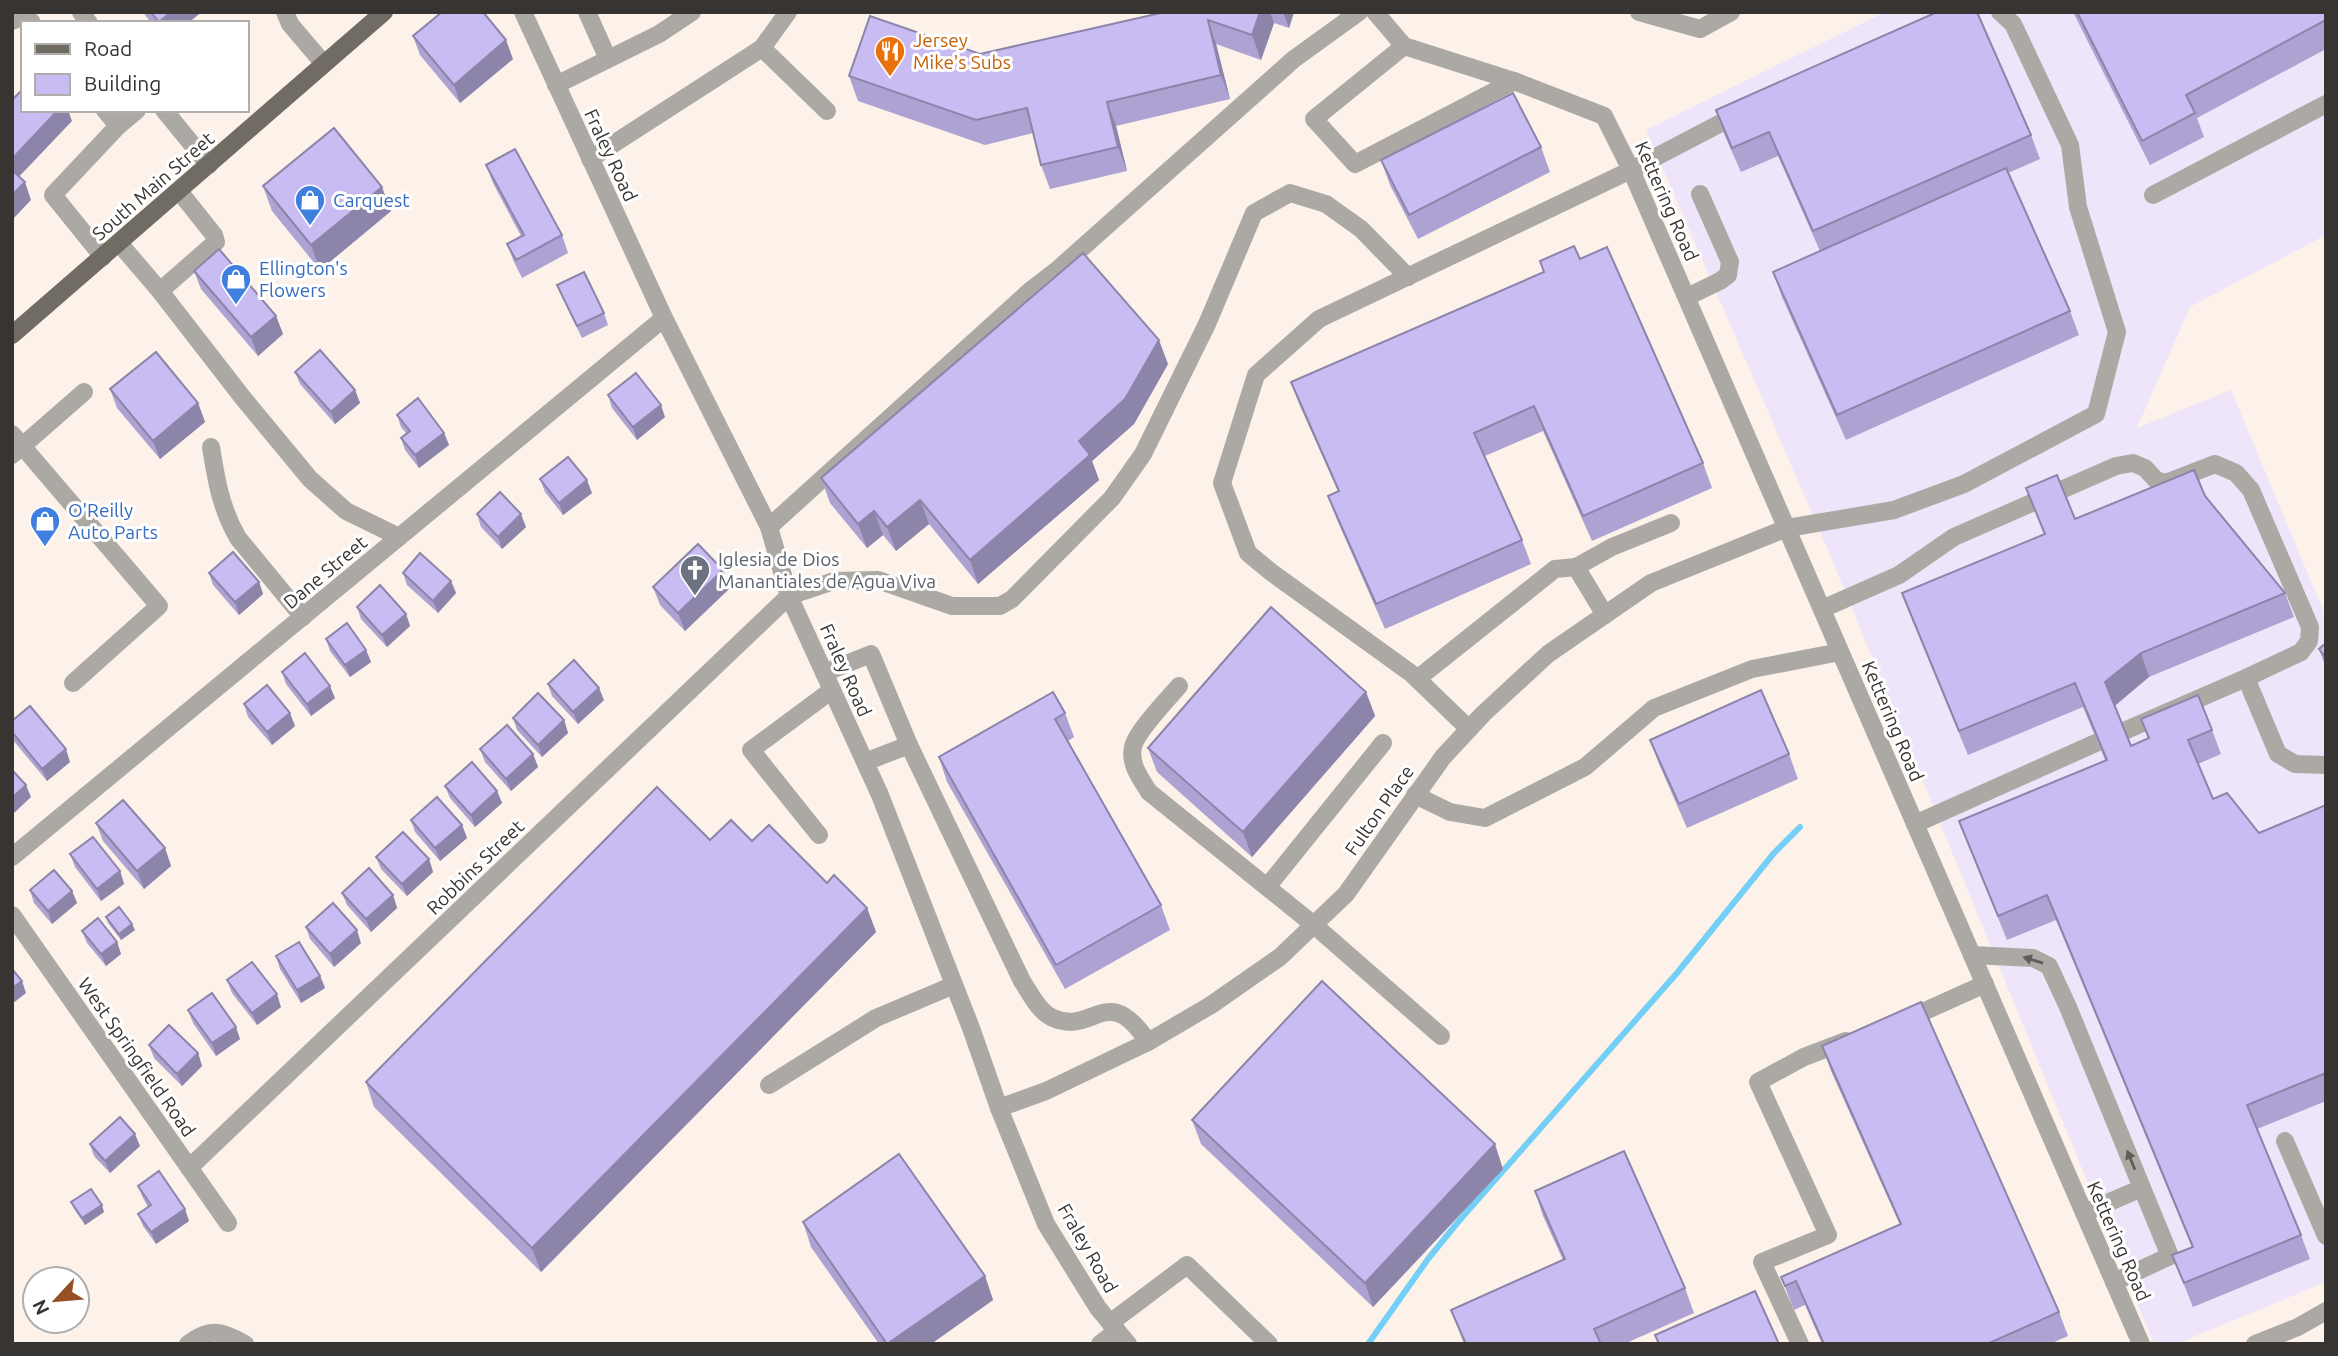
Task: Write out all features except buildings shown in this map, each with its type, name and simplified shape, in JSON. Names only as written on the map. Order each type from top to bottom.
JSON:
[{"type":"main road","name":"South Main Street","points":[[12,335],[384,12]]},
{"type":"street","points":[[285,12],[290,24],[324,64]]},
{"type":"street","name":"Fraley Road","points":[[523,12],[664,318],[769,527],[789,596],[865,762],[1046,1223],[1098,1308],[1118,1332]]},
{"type":"street","points":[[587,12],[608,59]]},
{"type":"street","points":[[556,85],[659,34],[692,12]]},
{"type":"street","points":[[590,159],[762,48],[789,12]]},
{"type":"street","points":[[769,527],[1030,291],[1283,68],[1359,12]]},
{"type":"street","points":[[1374,12],[1404,46],[1514,80]]},
{"type":"street","points":[[1639,12],[1700,29],[1731,12]]},
{"type":"street","name":"Fulton Place","points":[[999,1108],[1046,1091],[1148,1042],[1211,1005],[1280,957],[1346,894],[1443,757],[1469,729],[1548,654],[1651,583],[1787,527],[1894,510],[1964,484],[2096,414],[2117,332],[2078,207],[2070,145],[2012,24],[2000,12]]},
{"type":"street","points":[[1404,46],[1314,119],[1355,164],[1514,80]]},
{"type":"street","points":[[762,48],[827,111]]},
{"type":"street","name":"Kettering Road","points":[[1514,80],[1604,116],[1631,170],[2141,1344]]},
{"type":"street","points":[[1469,729],[1418,679],[1248,553],[1222,483],[1256,375],[1319,319],[1631,170],[1760,103]]},
{"type":"street","points":[[2152,195],[2326,104]]},
{"type":"street","points":[[107,112],[118,127]]},
{"type":"street","points":[[103,257],[53,195],[135,112]]},
{"type":"street","points":[[165,112],[209,165]]},
{"type":"street","points":[[160,291],[216,242],[214,235],[179,191]]},
{"type":"street","points":[[789,596],[834,581],[878,580],[951,606],[1000,606],[1012,599],[1112,498],[1143,454],[1207,324],[1254,213],[1290,193],[1326,204],[1361,229],[1408,277]]},
{"type":"street","points":[[1686,297],[1728,275],[1730,262],[1700,194]]},
{"type":"street","points":[[119,243],[310,479],[346,511],[399,537]]},
{"type":"street","name":"Dane Street","points":[[12,857],[664,318]]},
{"type":"street","points":[[73,683],[159,606],[16,445],[84,392]]},
{"type":"street","points":[[211,447],[222,505],[230,524],[238,538],[303,617]]},
{"type":"street","points":[[1822,609],[1899,575],[1954,537],[2116,466],[2133,463],[2145,468],[2156,480],[2166,483],[2215,464],[2236,472],[2250,490],[2310,627],[2309,641],[2301,652],[2124,731]]},
{"type":"street","points":[[1418,679],[1555,569],[1576,567],[1612,547],[1671,523]]},
{"type":"street","points":[[1576,567],[1605,615]]},
{"type":"street","name":"Robbins Street","points":[[189,1168],[789,596]]},
{"type":"street","points":[[1415,796],[1450,812],[1485,818],[1585,767],[1654,708],[1752,669],[1840,652]]},
{"type":"street","points":[[824,673],[871,654],[909,745],[1022,981],[1039,1007],[1053,1018],[1074,1021],[1102,1013],[1121,1012],[1135,1022],[1148,1042]]},
{"type":"street","points":[[2246,678],[2278,754],[2295,764],[2326,765]]},
{"type":"street","points":[[1179,686],[1136,738],[1132,749],[1136,772],[1149,792],[1314,925],[1441,1036]]},
{"type":"street","points":[[819,835],[751,750],[832,690]]},
{"type":"street","points":[[1915,824],[2098,742]]},
{"type":"street","points":[[1267,887],[1383,743]]},
{"type":"street","points":[[865,762],[909,745]]},
{"type":"street","name":"West Springfield Road","points":[[12,915],[228,1223]]},
{"type":"street","points":[[1972,955],[2033,958],[2049,966],[2170,1256],[2114,1282]]},
{"type":"street","points":[[1889,1026],[1985,984]]},
{"type":"street","points":[[769,1085],[876,1018],[954,985]]},
{"type":"street","points":[[1800,1344],[1762,1262],[1828,1235],[1758,1082],[1804,1057],[1865,1035]]},
{"type":"street","points":[[2285,1141],[2326,1236]]},
{"type":"street","points":[[2084,1213],[2142,1188]]},
{"type":"street","points":[[1100,1344],[1118,1332],[1187,1265],[1269,1344]]},
{"type":"street","points":[[2255,1344],[2298,1327],[2326,1311]]},
{"type":"street","points":[[188,1344],[200,1335],[223,1332],[245,1344]]},
{"type":"shaded area","points":[[1885,12],[2326,12],[2326,235],[2190,307],[2137,428],[2231,390],[2326,617],[2326,1282],[2176,1344],[2154,1344],[1830,555],[1646,130]]},
{"type":"waterway","points":[[1368,1344],[1428,1259],[1458,1222],[1677,973],[1774,853],[1800,827]]},
{"type":"place","name":"Jersey Mike's Subs","points":[[890,78]]},
{"type":"place","name":"Carquest","points":[[310,227]]},
{"type":"place","name":"Ellington's Flowers","points":[[236,306]]},
{"type":"place","name":"O'Reilly Auto Parts","points":[[45,548]]},
{"type":"place","name":"Iglesia de Dios Manantiales de Agua Viva","points":[[695,597]]}]
